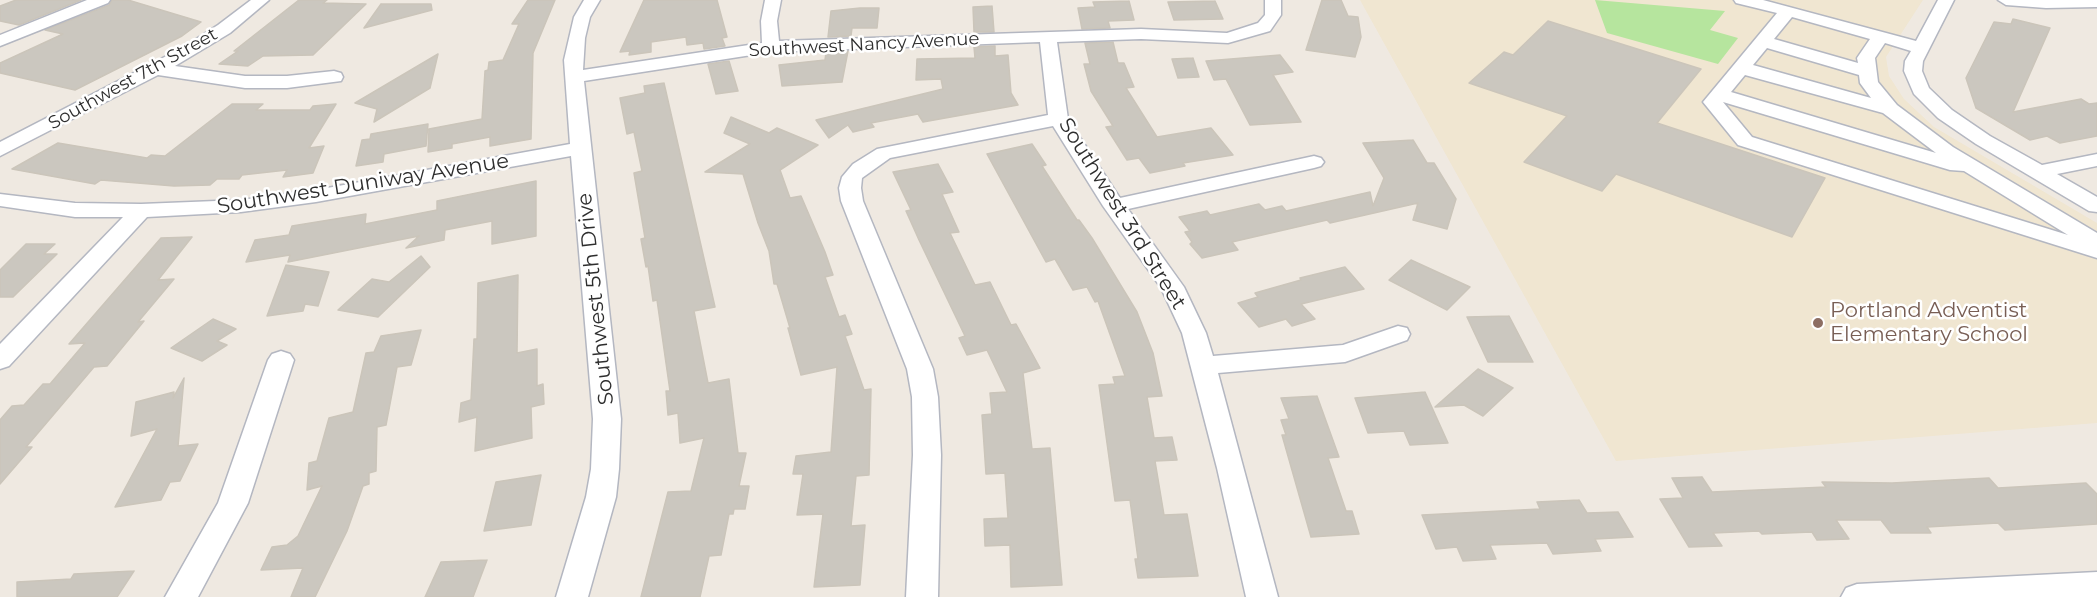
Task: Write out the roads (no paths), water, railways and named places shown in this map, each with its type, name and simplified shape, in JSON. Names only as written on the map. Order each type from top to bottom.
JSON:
[{"type":"street","points":[[0,41],[102,0]]},
{"type":"street","name":"Southwest 7th Street","points":[[0,150],[157,69],[224,29],[261,0]]},
{"type":"street","name":"Southwest 5th Drive","points":[[572,597],[601,497],[608,419],[601,370],[573,60],[582,17],[592,0]]},
{"type":"street","points":[[771,47],[770,21],[773,0]]},
{"type":"street","name":"Southwest Nancy Avenue","points":[[575,77],[771,47],[1141,34],[1228,38],[1264,27],[1273,15],[1273,0]]},
{"type":"street","points":[[1742,0],[1921,48]]},
{"type":"street","points":[[1946,0],[1914,62],[1913,71],[1921,90],[1945,114],[1983,140],[2097,206]]},
{"type":"street","points":[[2006,0],[2046,3],[2097,2]]},
{"type":"street","points":[[1788,11],[1713,102],[1745,141],[2097,251]]},
{"type":"street","name":"Southwest 3rd Street","points":[[1048,36],[1058,119],[1113,206],[1177,296],[1194,333],[1262,597]]},
{"type":"street","points":[[1881,37],[1866,58],[1869,83],[1890,109],[1946,152],[2097,242]]},
{"type":"street","points":[[1764,42],[1868,72]]},
{"type":"street","points":[[1742,68],[1890,109]]},
{"type":"street","points":[[157,69],[245,82],[287,82],[334,77]]},
{"type":"street","points":[[1720,94],[1982,174]]},
{"type":"street","points":[[922,597],[927,454],[922,378],[913,347],[852,201],[850,188],[852,177],[860,168],[884,153],[1058,119]]},
{"type":"street","name":"Southwest Duniway Avenue","points":[[0,200],[75,210],[202,209],[276,202],[581,148]]},
{"type":"street","points":[[2039,172],[2097,160]]},
{"type":"street","points":[[1113,206],[1314,162]]},
{"type":"street","points":[[0,360],[141,211]]},
{"type":"street","points":[[1203,366],[1345,353],[1398,334]]},
{"type":"street","points":[[181,597],[206,556],[233,503],[281,360]]},
{"type":"street","points":[[1857,597],[2097,585]]},
{"type":"place","name":"Portland Adventist Elementary School","points":[[1818,323]]}]
